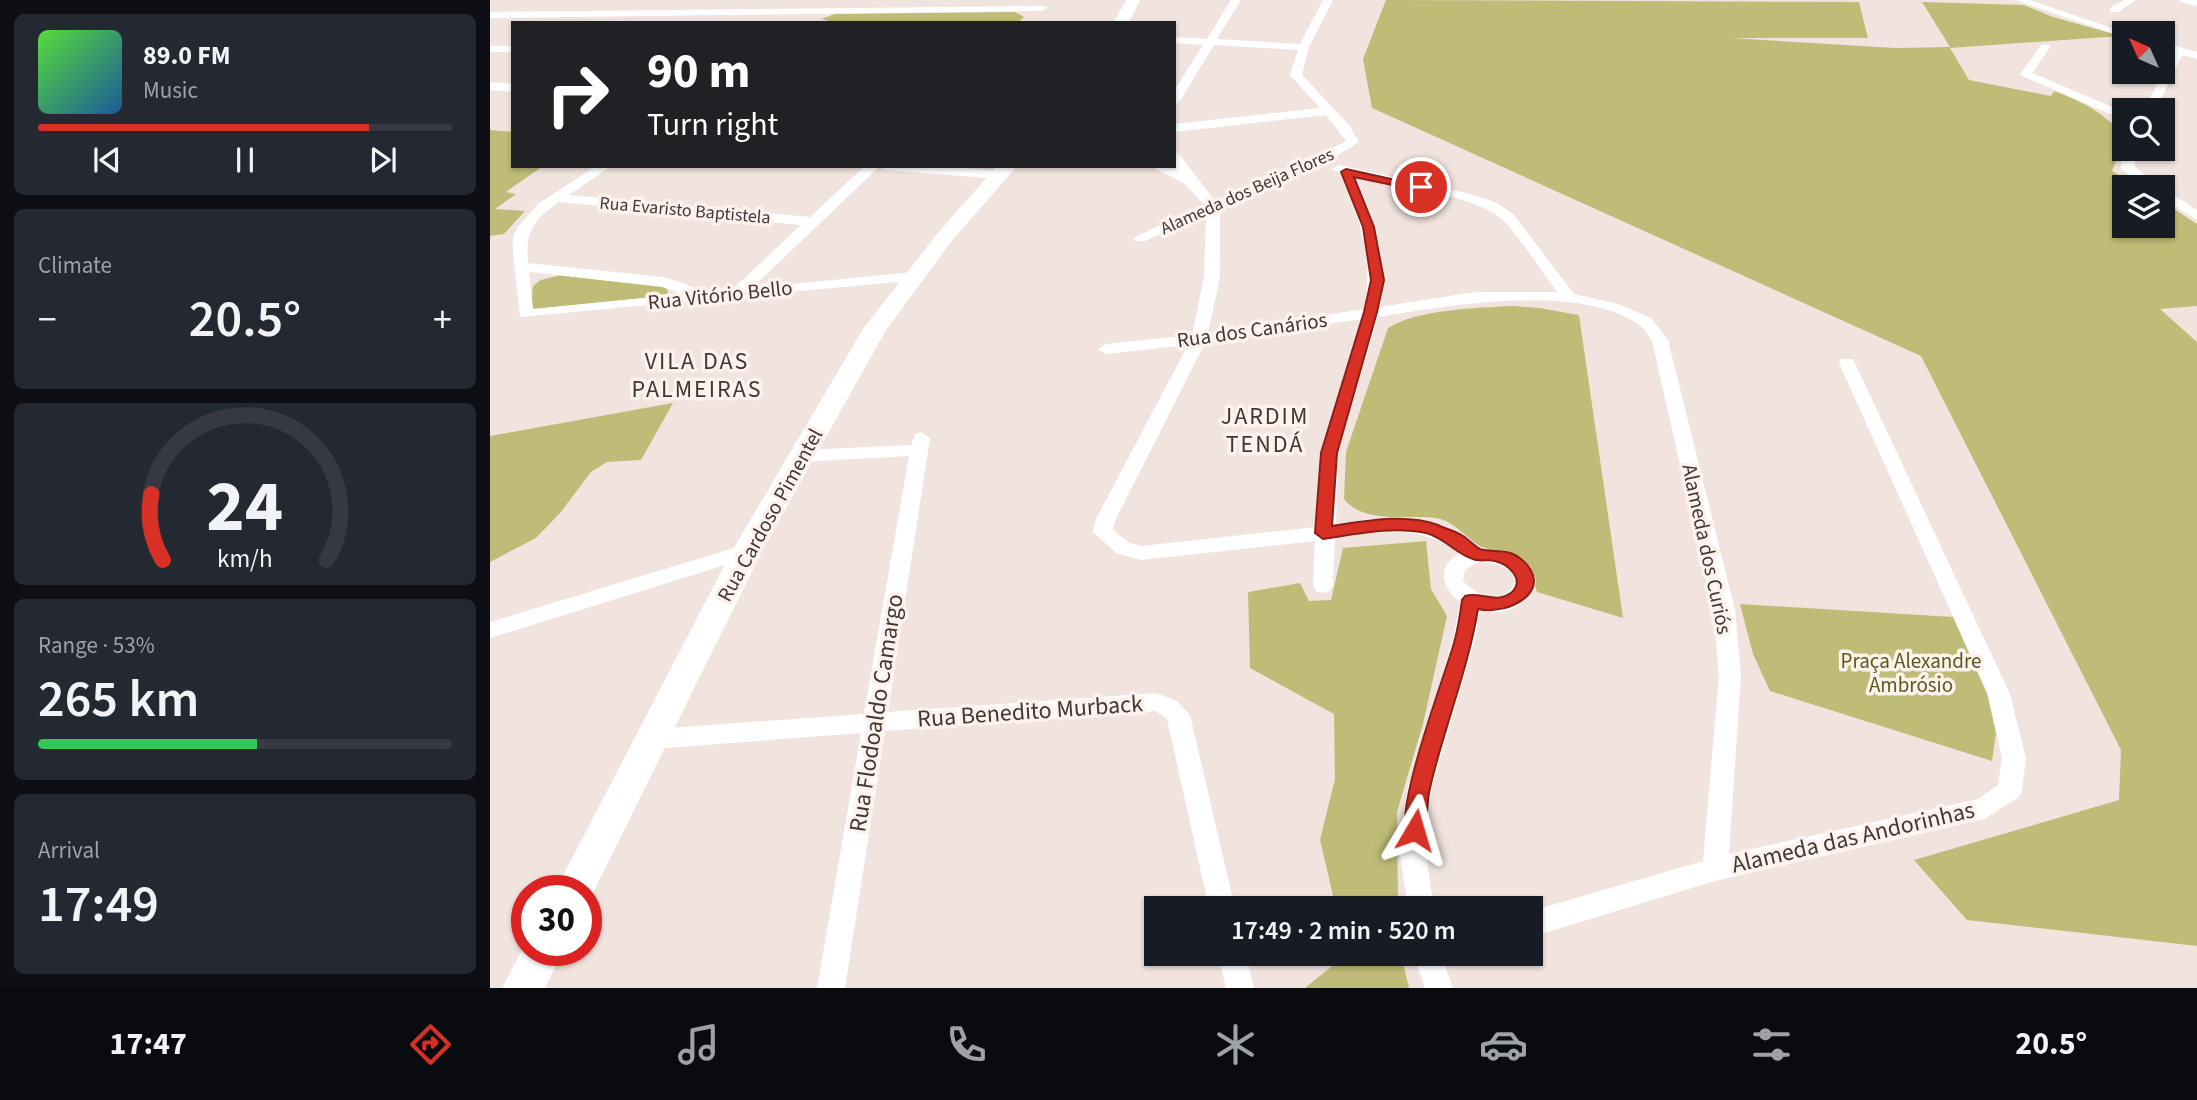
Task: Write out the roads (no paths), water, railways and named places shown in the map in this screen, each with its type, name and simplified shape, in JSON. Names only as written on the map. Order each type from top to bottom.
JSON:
[{"type":"street","points":[[810,21],[841,0]]},
{"type":"street","points":[[1122,21],[1133,0]]},
{"type":"street","points":[[1176,98],[1237,0]]},
{"type":"street","points":[[1328,0],[1304,47],[1296,75],[1329,111]]},
{"type":"street","points":[[2020,0],[2112,30]]},
{"type":"street","points":[[2114,10],[2131,0]]},
{"type":"street","points":[[2185,0],[2197,3]]},
{"type":"street","points":[[490,15],[724,13],[1046,4]]},
{"type":"street","points":[[1029,21],[1046,4]]},
{"type":"street","points":[[724,13],[777,21]]},
{"type":"street","points":[[1176,40],[1304,47]]},
{"type":"street","points":[[2046,46],[2026,74],[2112,110]]},
{"type":"street","points":[[490,49],[511,48]]},
{"type":"street","points":[[2175,49],[2197,55]]},
{"type":"street","points":[[2156,98],[2179,50]]},
{"type":"street","points":[[490,86],[511,88]]},
{"type":"street","points":[[1176,128],[1329,111]]},
{"type":"street","name":"Alameda dos Beija Flores","points":[[1140,238],[1318,161],[1353,142],[1346,128],[1329,111]]},
{"type":"street","points":[[1176,160],[1189,181],[1213,207],[1212,277],[1199,339],[1106,519],[1103,532],[1123,548],[1141,553],[1382,524],[1410,525],[1429,528],[1456,539],[1477,555]]},
{"type":"street","points":[[1318,161],[1346,172],[1471,198],[1492,206],[1509,218],[1569,298]]},
{"type":"street","points":[[2129,161],[2127,167],[2138,175]]},
{"type":"street","points":[[526,314],[520,239],[526,224],[536,213],[602,168]]},
{"type":"street","points":[[736,294],[871,168]]},
{"type":"street","points":[[933,168],[1004,171]]},
{"type":"street","points":[[1161,168],[1189,181]]},
{"type":"street","name":"Rua Cardoso Pimentel","points":[[582,875],[747,551],[875,328],[1004,171]]},
{"type":"street","points":[[1323,586],[1323,533],[1329,453],[1371,312],[1377,280],[1368,227],[1346,172]]},
{"type":"street","name":"Rua Evaristo Baptistela","points":[[557,198],[814,222]]},
{"type":"street","points":[[2175,201],[2197,216]]},
{"type":"street","points":[[523,267],[663,282],[701,297]]},
{"type":"street","name":"Rua Vitório Bello","points":[[526,314],[914,278]]},
{"type":"street","name":"Rua dos Canários","points":[[1106,349],[1199,339],[1475,298],[1569,298],[1612,307],[1645,321]]},
{"type":"street","name":"Alameda dos Curiós","points":[[1645,321],[1660,340],[1724,610],[1730,675],[1715,869]]},
{"type":"street","name":"Alameda das Andorinhas","points":[[1543,920],[1715,869],[1984,808],[2010,790],[2014,758],[1999,694],[1847,363]]},
{"type":"street","name":"Rua Flodoaldo Camargo","points":[[802,456],[920,444],[831,988]]},
{"type":"street","points":[[490,630],[747,551]]},
{"type":"street","points":[[1477,555],[1497,555],[1515,563],[1524,576],[1525,583],[1518,596],[1502,604],[1491,605],[1471,600],[1457,589],[1453,575],[1461,562],[1477,555]]},
{"type":"street","points":[[1419,896],[1412,849],[1419,790],[1464,640],[1471,600]]},
{"type":"street","name":"Rua Benedito Murback","points":[[653,739],[1156,702],[1169,707],[1178,715],[1219,896]]},
{"type":"street","points":[[523,988],[535,966]]},
{"type":"street","points":[[1235,966],[1240,988]]},
{"type":"street","points":[[1433,966],[1439,988]]},
{"type":"district","name":"VILA DAS PALMEIRAS","points":[[697,375]]},
{"type":"district","name":"JARDIM TENDÁ","points":[[1265,430]]},
{"type":"park label","name":"Praça Alexandre Ambrósio","points":[[1911,673]]}]
